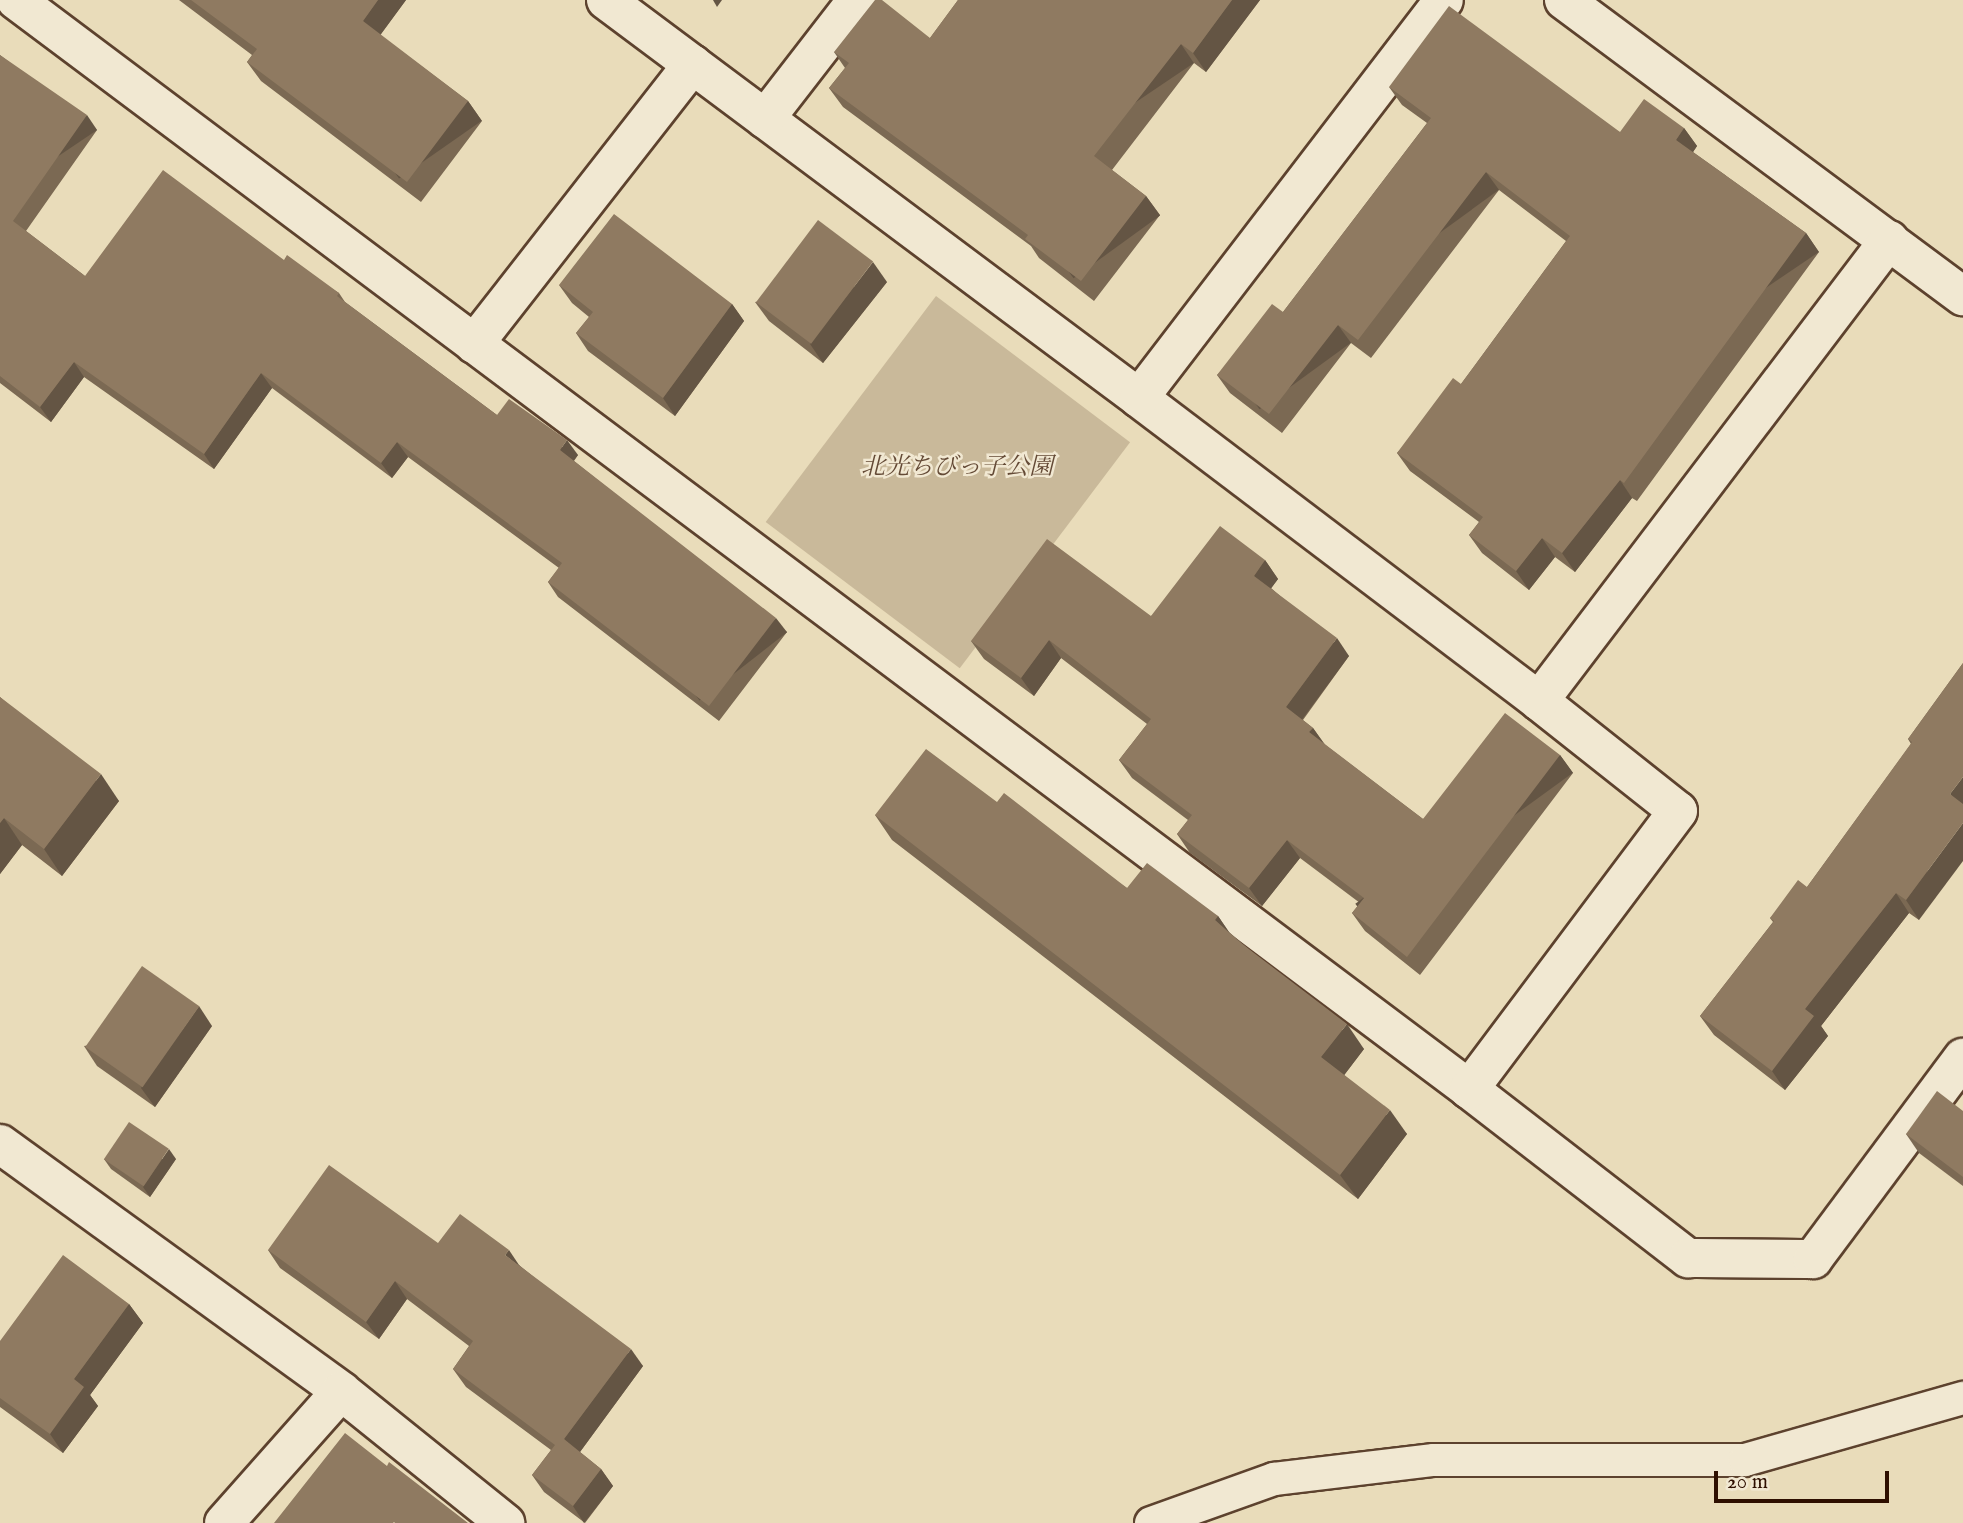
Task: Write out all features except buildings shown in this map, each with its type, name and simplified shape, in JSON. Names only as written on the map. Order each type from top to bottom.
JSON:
[{"type":"street","points":[[16,0],[1469,1089],[1688,1258],[1813,1259],[1963,1058]]},
{"type":"street","points":[[606,0],[1139,398],[1539,701],[1678,811],[1469,1089]]},
{"type":"street","points":[[765,119],[857,0]]},
{"type":"street","points":[[1139,398],[1444,0]]},
{"type":"street","points":[[1564,0],[1963,296]]},
{"type":"street","points":[[474,344],[692,64]]},
{"type":"street","points":[[1539,701],[1889,240]]},
{"type":"street","points":[[0,1143],[341,1391],[505,1523]]},
{"type":"street","points":[[224,1523],[341,1391]]},
{"type":"lane","points":[[1151,1523],[1274,1479],[1434,1460],[1745,1460],[1963,1398]]},
{"type":"green space","name":"北光ちびっ子公園","points":[[936,296],[1130,442],[960,668],[766,522]]}]
